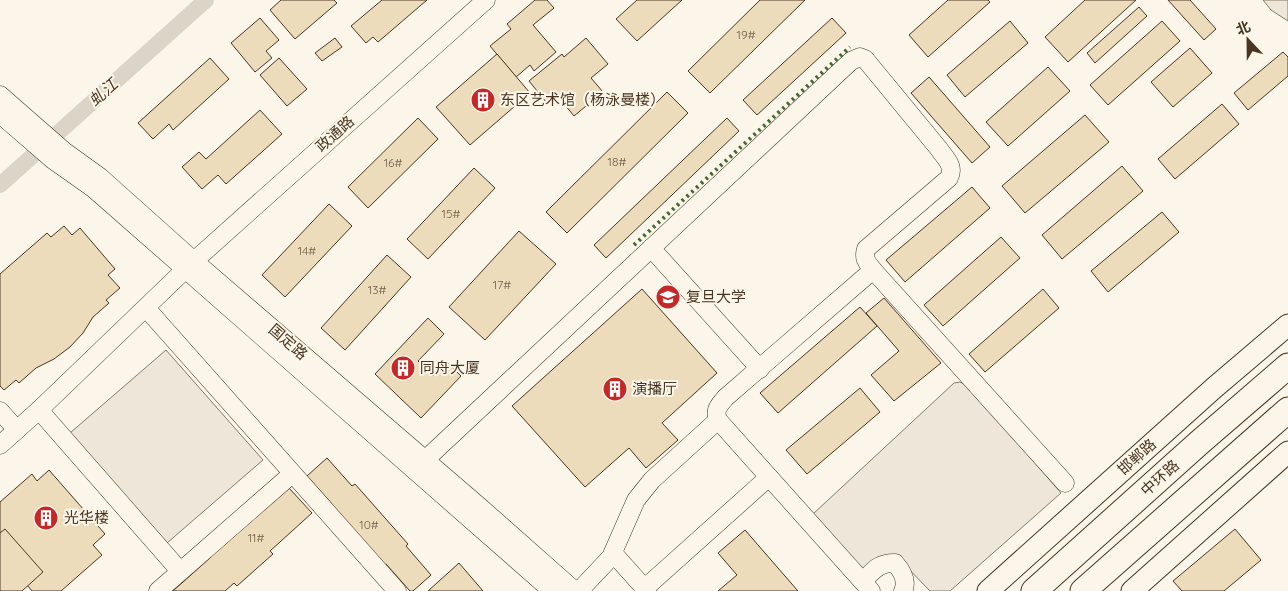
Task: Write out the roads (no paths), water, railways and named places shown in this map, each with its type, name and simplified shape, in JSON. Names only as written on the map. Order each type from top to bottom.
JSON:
[{"type":"highway","name":"中环路","points":[[1034,591],[1288,366]]},
{"type":"highway","points":[[1084,591],[1288,410]]},
{"type":"main road","name":"邯郸路","points":[[988,591],[1214,388],[1288,325]]},
{"type":"main road","points":[[1132,591],[1288,452]]},
{"type":"street","name":"政通路","points":[[0,446],[189,265],[486,0]]},
{"type":"street","points":[[425,460],[851,61],[860,58],[866,59],[951,164],[952,173],[950,178],[866,248],[864,255],[867,262],[1065,483]]},
{"type":"street","name":"国定路","points":[[0,95],[26,127],[59,156],[100,177],[189,265],[552,591]]},
{"type":"street","name":"国定路","points":[[0,114],[26,127]]},
{"type":"street","points":[[651,248],[760,369]]},
{"type":"street","name":"国定路","points":[[189,265],[425,460],[575,591]]},
{"type":"street","points":[[873,270],[726,398],[717,408],[716,414],[718,420],[867,586],[878,566],[886,563],[895,563],[901,570],[908,590]]},
{"type":"street","points":[[146,308],[397,591]]},
{"type":"street","points":[[39,410],[180,572]]},
{"type":"street","points":[[0,411],[17,430]]},
{"type":"street","points":[[579,591],[613,553],[636,500],[652,480],[718,420]]},
{"type":"street","points":[[158,591],[292,474]]},
{"type":"street","points":[[613,553],[646,590],[769,477]]},
{"type":"waterway","name":"虬江","points":[[0,185],[206,0]]},
{"type":"place","name":"东区艺术馆（杨泳曼楼）","points":[[483,100]]},
{"type":"place","name":"复旦大学","points":[[668,297]]},
{"type":"place","name":"同舟大厦","points":[[403,368]]},
{"type":"place","name":"演播厅","points":[[615,389]]},
{"type":"place","name":"光华楼","points":[[46,518]]}]
